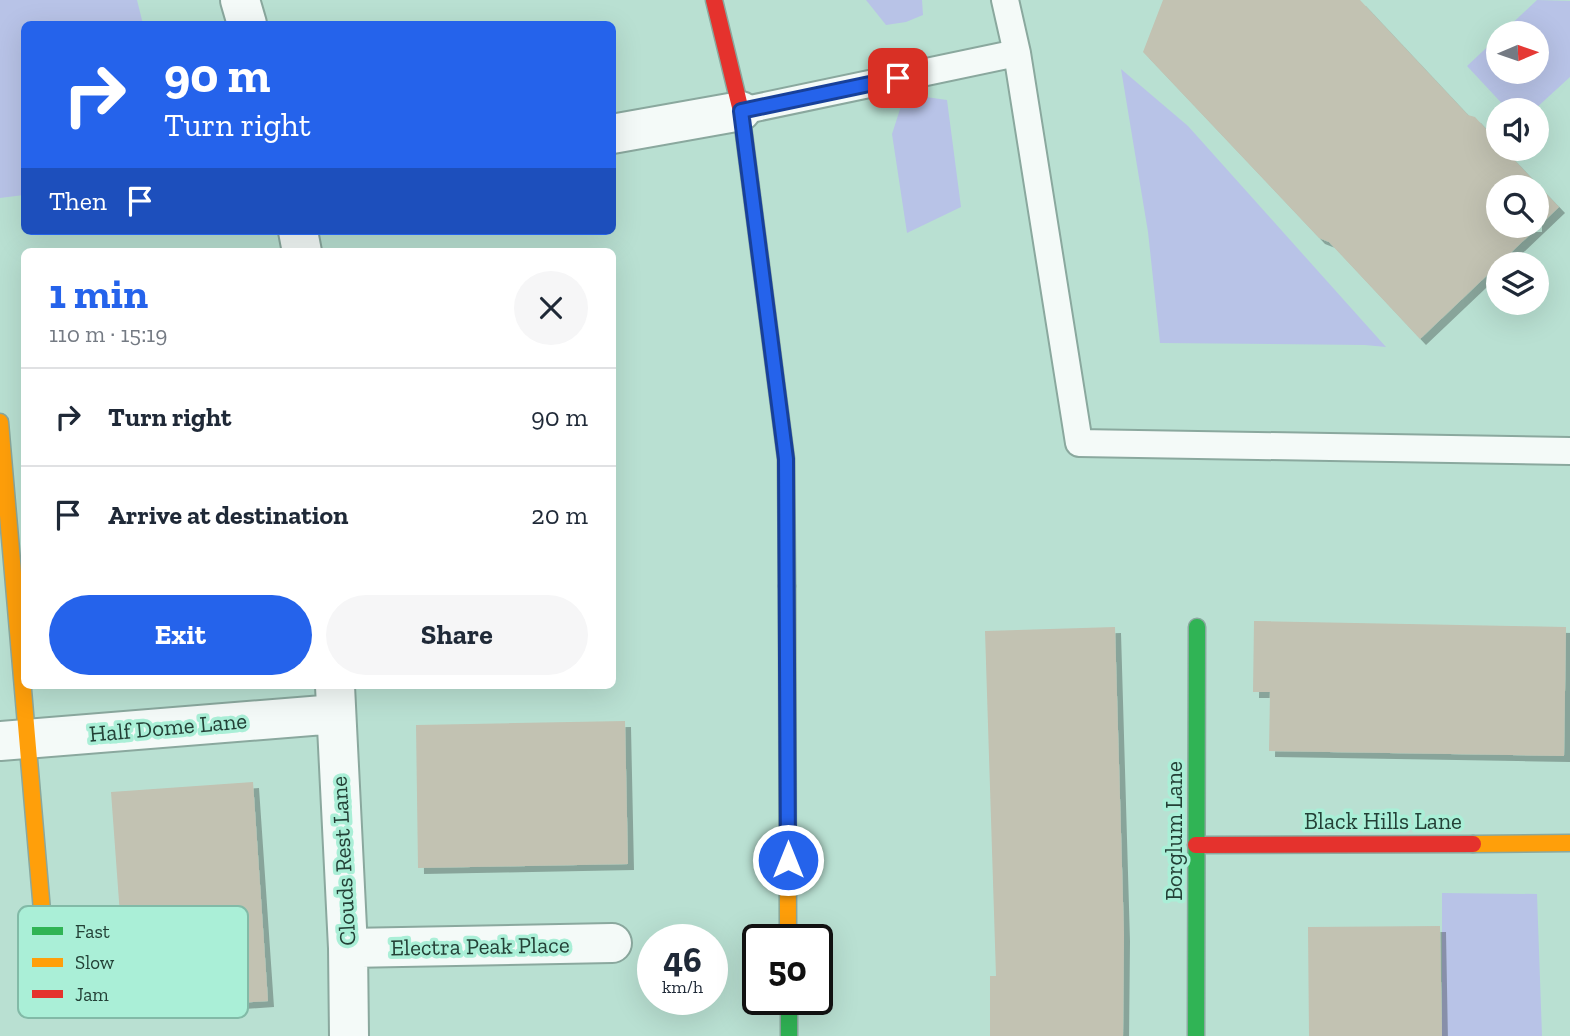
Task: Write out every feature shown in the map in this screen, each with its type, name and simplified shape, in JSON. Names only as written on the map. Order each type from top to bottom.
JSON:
[{"type":"street","points":[[240,0],[246,21]]},
{"type":"street","points":[[714,0],[741,111],[786,459],[788,924]]},
{"type":"street","points":[[616,133],[741,111]]},
{"type":"street","points":[[0,422],[14,740],[37,906]]},
{"type":"street","name":"Borglum Lane","points":[[1196,1036],[1197,627]]},
{"type":"street","name":"Half Dome Lane","points":[[14,740],[335,700]]},
{"type":"street","name":"Clouds Rest Lane","points":[[335,700],[348,948],[349,1036]]},
{"type":"street","name":"Black Hills Lane","points":[[1196,845],[1570,843]]},
{"type":"street","name":"Electra Peak Place","points":[[348,948],[612,943]]},
{"type":"street","points":[[789,1015],[789,1036]]},
{"type":"lane","points":[[1005,0],[1017,53],[1079,443],[1570,451]]},
{"type":"lane","points":[[741,111],[1017,53]]},
{"type":"shaded area","points":[[0,0],[137,0],[142,21],[21,21],[21,195],[0,198]]},
{"type":"shaded area","points":[[866,0],[922,0],[923,15],[906,22],[886,25]]},
{"type":"shaded area","points":[[1537,0],[1570,1],[1570,77],[1547,98],[1497,98],[1467,66],[1486,48],[1486,84],[1549,84],[1549,21],[1515,21]]},
{"type":"shaded area","points":[[1121,69],[1188,126],[1386,347],[1160,343],[1148,232]]},
{"type":"shaded area","points":[[926,97],[947,100],[961,207],[907,233],[892,134],[902,103]]},
{"type":"shaded area","points":[[1442,893],[1537,894],[1542,1036],[1442,1036]]},
{"type":"building","points":[[1163,0],[1360,0],[1468,115],[1475,117],[1486,129],[1486,161],[1515,161],[1529,175],[1486,175],[1486,238],[1526,238],[1512,252],[1486,252],[1486,276],[1420,339],[1329,242],[1319,238],[1143,52]]},
{"type":"building","points":[[1549,196],[1559,207],[1549,216]]},
{"type":"building","points":[[1254,621],[1566,627],[1564,756],[1269,751],[1270,692],[1253,692]]},
{"type":"building","points":[[1115,627],[1124,935],[1123,1036],[990,1036],[990,976],[996,976],[985,631]]},
{"type":"building","points":[[625,721],[628,864],[418,868],[416,725]]},
{"type":"building","points":[[253,782],[268,1001],[248,1002],[248,906],[119,906],[111,792]]},
{"type":"building","points":[[1440,926],[1442,1036],[1309,1036],[1308,927]]},
{"type":"traffic: fast","points":[[1196,1036],[1197,627]]},
{"type":"traffic: fast","points":[[789,1015],[789,1036]]},
{"type":"traffic: slow","points":[[0,422],[21,666]]},
{"type":"traffic: slow","points":[[787,586],[788,924]]},
{"type":"traffic: slow","points":[[23,689],[42,906]]},
{"type":"traffic: slow","points":[[1473,844],[1570,843]]},
{"type":"traffic: jam","points":[[714,0],[741,111],[786,459],[787,586]]},
{"type":"traffic: jam","points":[[1196,845],[1473,844]]},
{"type":"route","points":[[788,860],[786,459],[741,111],[898,78]]}]
